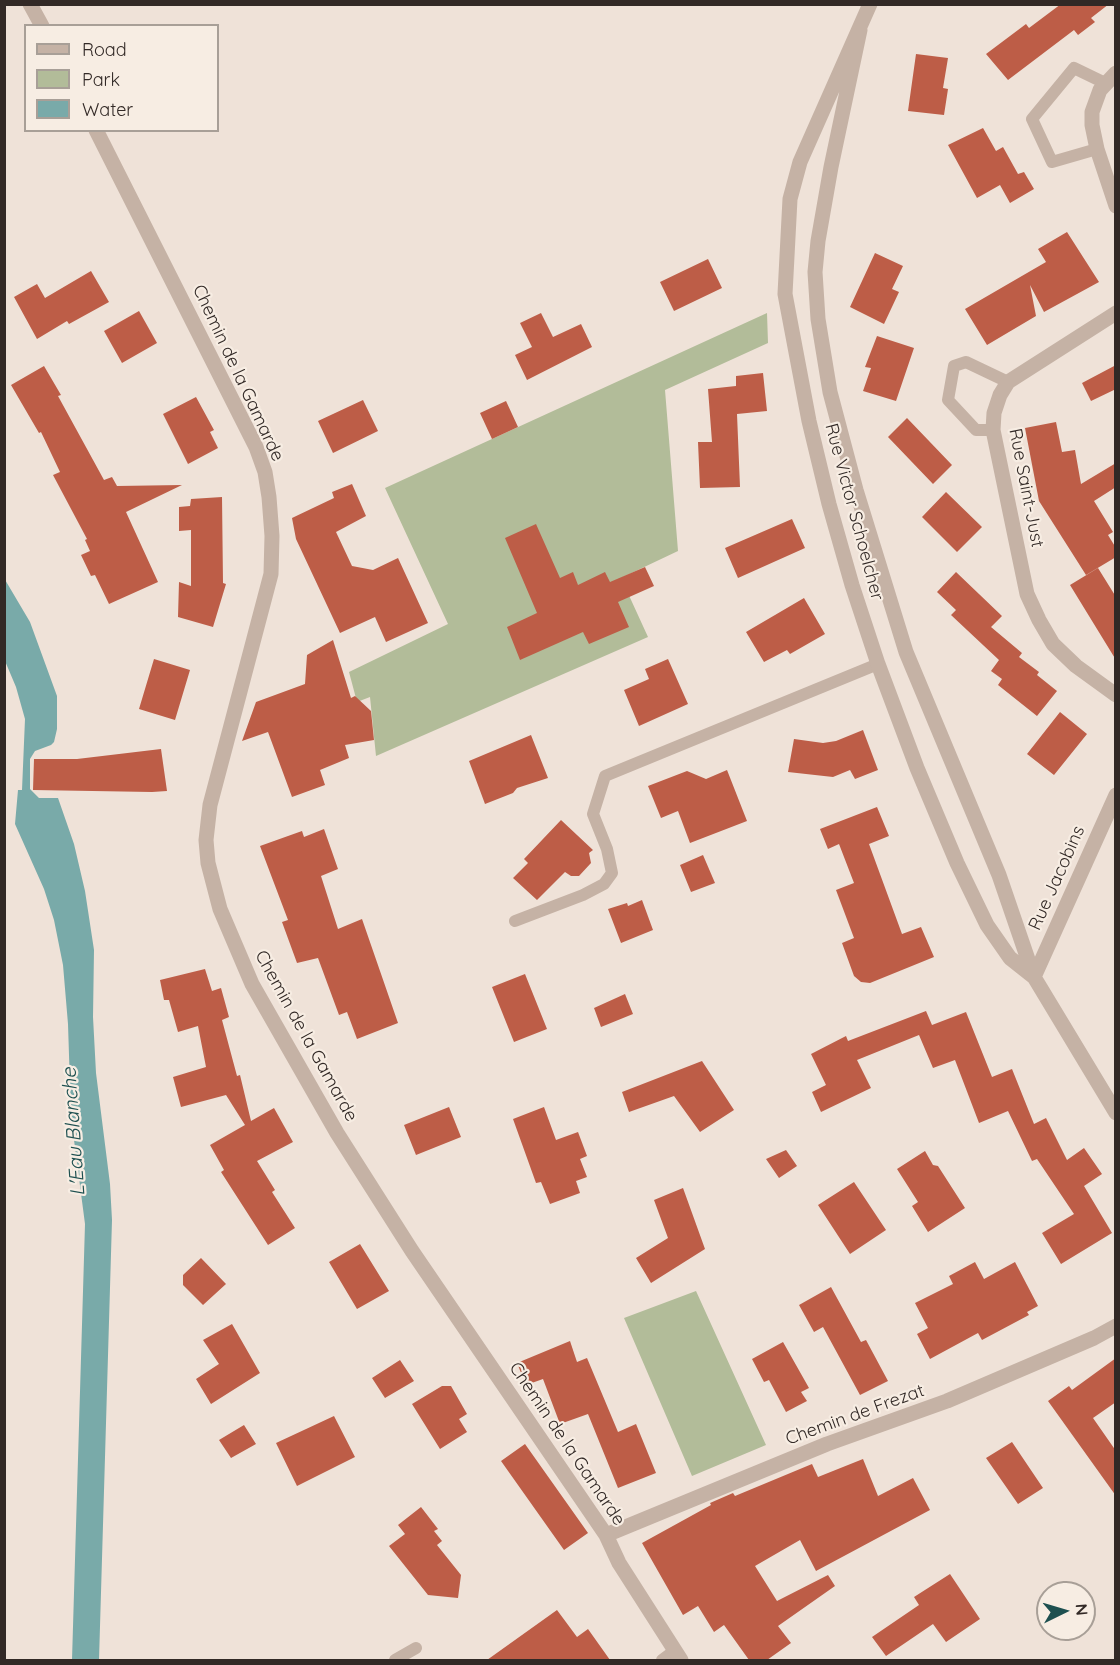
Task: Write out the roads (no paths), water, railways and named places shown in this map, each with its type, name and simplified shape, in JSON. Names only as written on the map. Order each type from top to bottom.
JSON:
[{"type":"street","points":[[30,4],[41,24]]},
{"type":"street","name":"Rue Victor Schoelcher","points":[[870,4],[800,162],[790,198],[785,294],[808,421],[852,585],[878,664],[916,768],[987,925],[1010,958],[1034,977]]},
{"type":"street","name":"Rue Victor Schoelcher","points":[[860,30],[831,167],[815,272],[818,319],[830,392],[856,490],[906,652],[999,875],[1034,977],[1116,1113]]},
{"type":"street","points":[[1110,78],[1100,90],[1092,112],[1092,125],[1097,149],[1116,206]]},
{"type":"street","name":"Chemin de la Gamarde","points":[[97,132],[256,447],[265,472],[269,497],[272,536],[271,574],[210,805],[206,840],[208,863],[220,909],[252,984],[337,1133],[412,1251],[606,1535],[619,1563],[672,1657]]},
{"type":"street","points":[[1008,382],[1116,313]]},
{"type":"street","name":"Rue Saint-Just","points":[[1008,382],[1000,395],[994,413],[993,430],[1027,594],[1053,644],[1076,666],[1116,695]]},
{"type":"street","name":"Rue Jacobins","points":[[1034,977],[1114,804]]},
{"type":"street","name":"Chemin de Frezat","points":[[606,1535],[827,1444],[947,1401],[1094,1338],[1116,1326]]},
{"type":"lane","points":[[1097,149],[1052,162],[1032,119],[1074,68],[1110,78]]},
{"type":"lane","points":[[993,430],[976,430],[948,400],[954,366],[966,362],[1008,382]]},
{"type":"lane","points":[[515,921],[583,895],[604,884],[612,873],[608,849],[593,814],[605,776],[878,664]]},
{"type":"lane","points":[[395,1660],[416,1648]]},
{"type":"water","name":"L'Eau Blanche","points":[[4,578],[30,622],[57,696],[57,729],[54,742],[35,751],[30,759],[30,789],[39,798],[58,798],[74,844],[85,891],[94,950],[93,1017],[96,1073],[110,1184],[112,1220],[99,1660],[72,1660],[85,1224],[71,1117],[68,1024],[63,965],[54,920],[44,889],[15,824],[18,790],[22,790],[25,719],[16,687],[5,661]]}]
